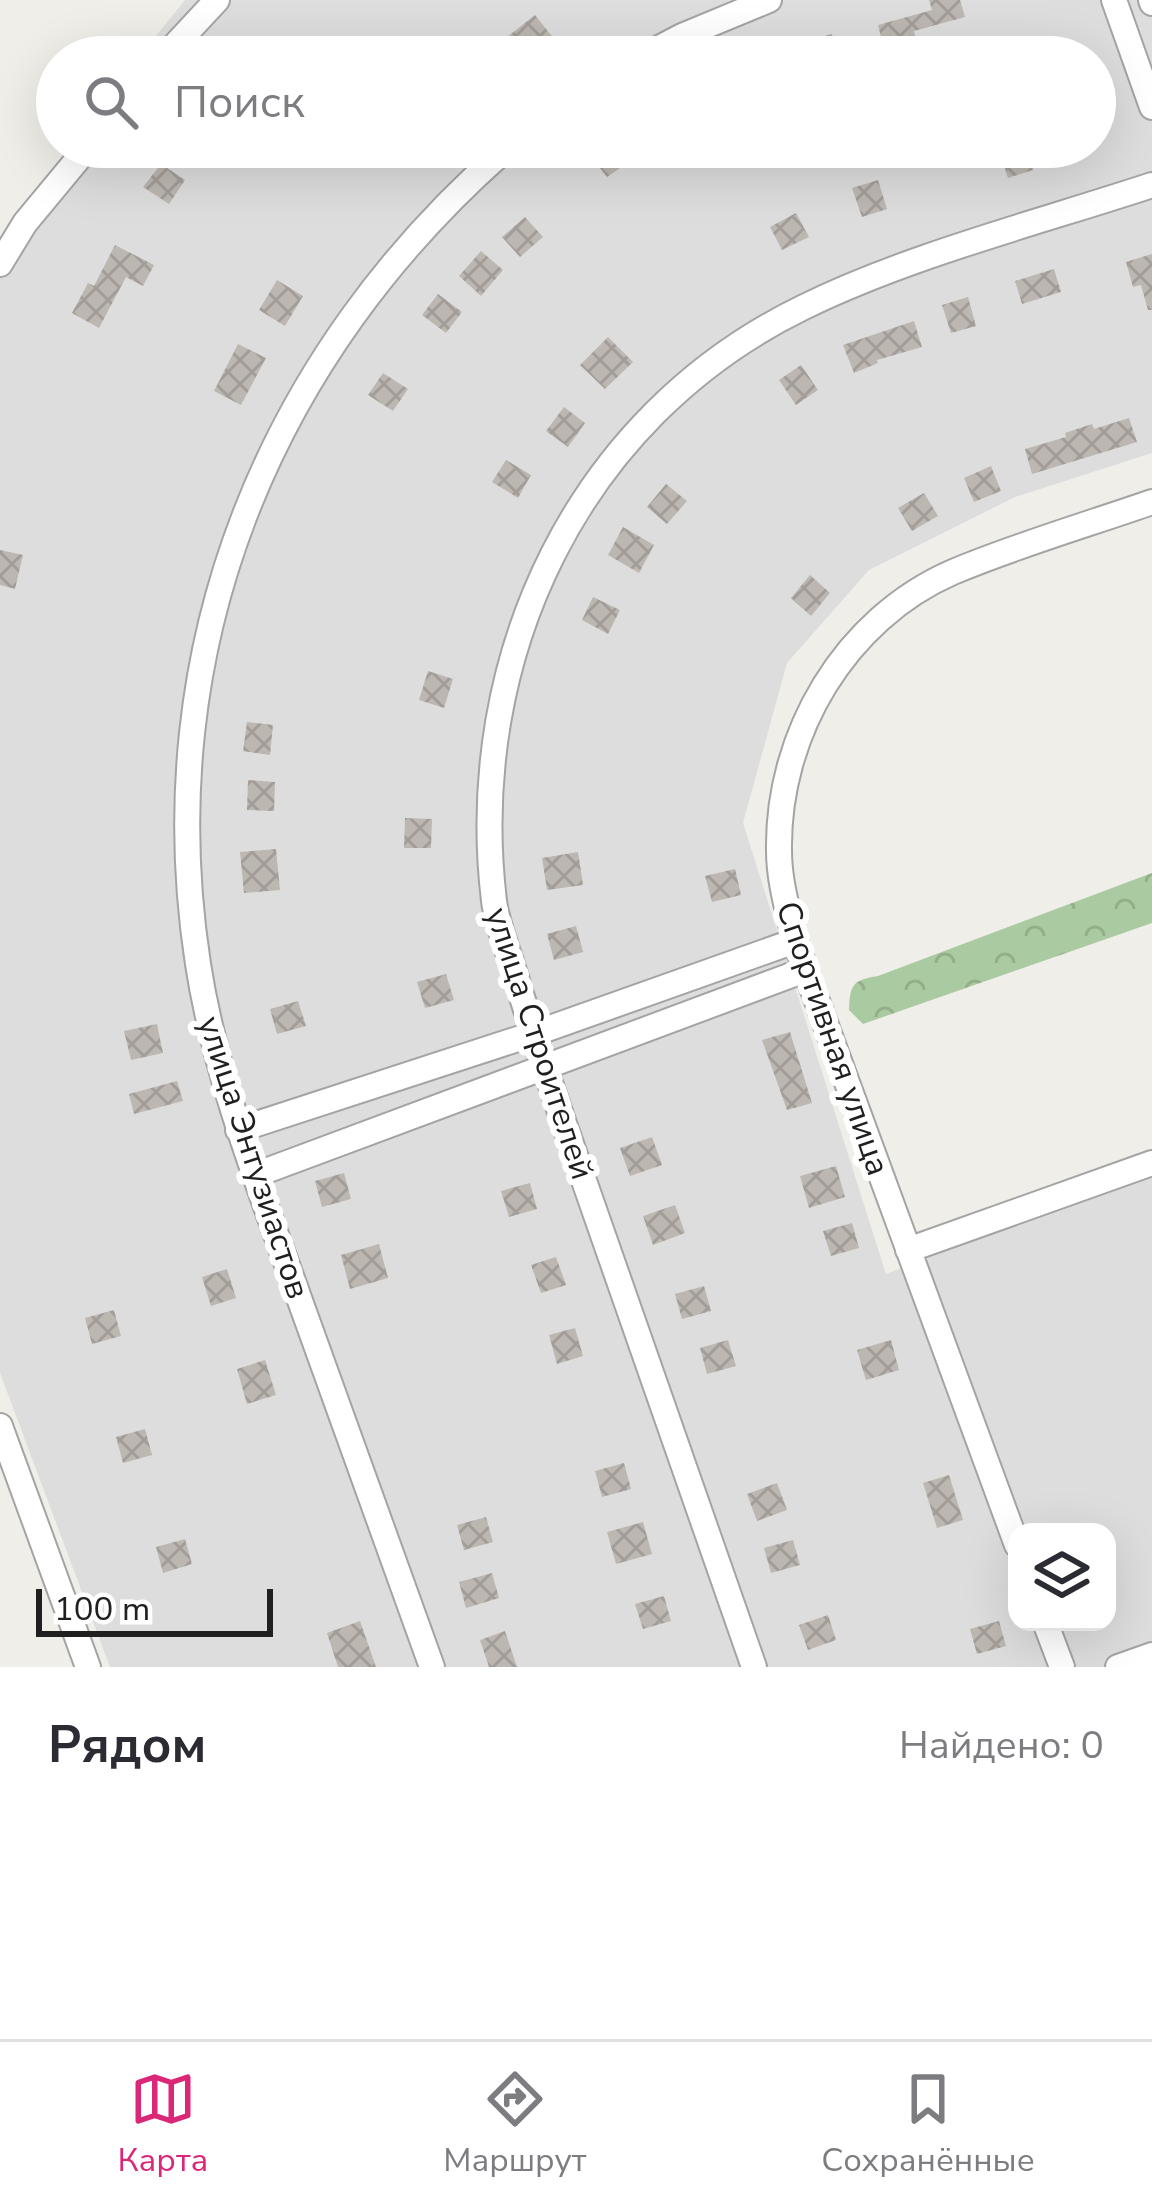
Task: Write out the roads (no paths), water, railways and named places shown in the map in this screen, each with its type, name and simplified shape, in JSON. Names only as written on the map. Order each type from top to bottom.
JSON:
[{"type":"street","points":[[184,36],[217,0]]},
{"type":"street","points":[[682,36],[769,0]]},
{"type":"street","points":[[1114,0],[1152,107]]},
{"type":"street","points":[[0,264],[25,223],[71,168]]},
{"type":"street","name":"улица Энтузиастов","points":[[432,1667],[238,1130],[202,985],[187,855],[191,735],[201,666],[226,566],[283,426],[344,325],[424,226],[486,168]]},
{"type":"street","name":"улица Строителей","points":[[754,1667],[533,1034],[495,908],[487,822],[492,742],[508,666],[533,594],[567,526],[611,462],[661,407],[717,360],[800,308],[887,273],[1152,185]]},
{"type":"street","name":"Спортивная улица","points":[[1009,1523],[795,940],[783,894],[779,851],[784,786],[802,726],[830,675],[864,634],[904,600],[951,573],[1152,502]]},
{"type":"street","points":[[238,1130],[533,1034],[795,940]]},
{"type":"street","points":[[255,1175],[805,970]]},
{"type":"street","points":[[908,1250],[1152,1163]]},
{"type":"street","points":[[0,1426],[88,1667]]},
{"type":"street","points":[[1048,1631],[1062,1667]]},
{"type":"street","points":[[1118,1667],[1152,1655]]}]
